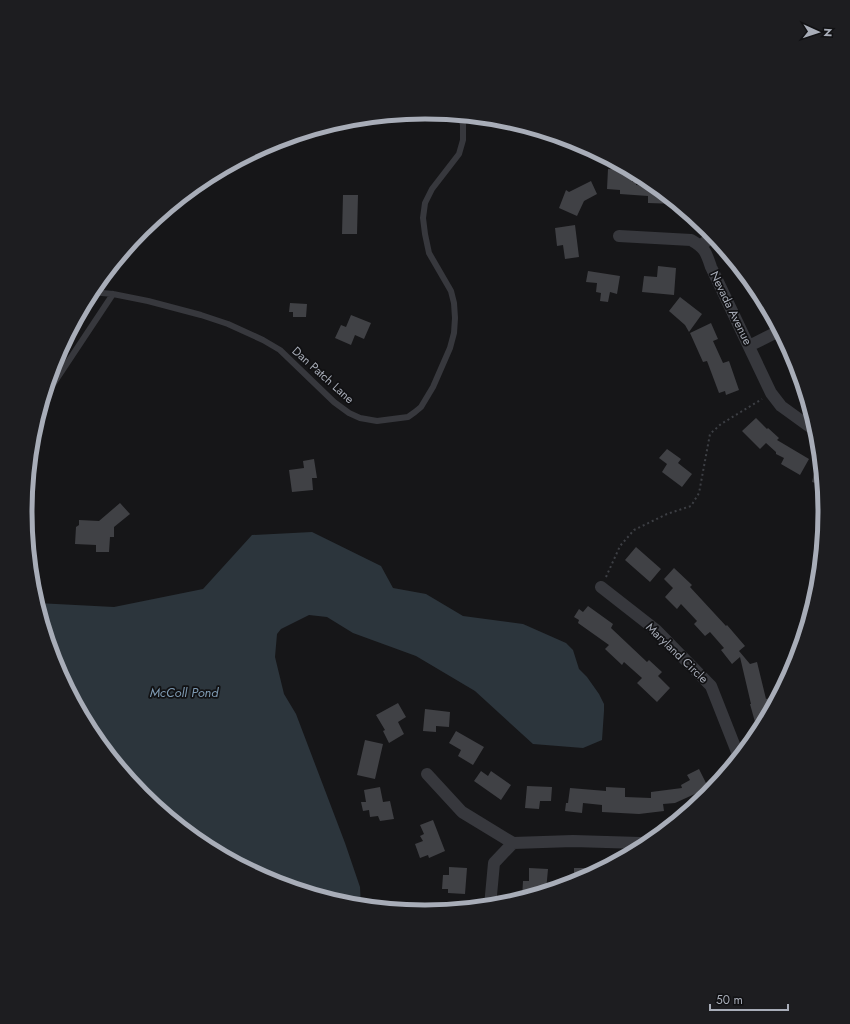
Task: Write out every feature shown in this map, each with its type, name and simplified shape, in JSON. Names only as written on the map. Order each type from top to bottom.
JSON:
[{"type":"street","points":[[619,236],[691,240],[701,246],[708,240]]},
{"type":"street","name":"Nevada Avenue","points":[[701,246],[707,255],[771,393],[781,406],[808,426]]},
{"type":"street","points":[[749,346],[775,334]]},
{"type":"street","name":"Maryland Circle","points":[[601,587],[656,630],[711,686],[737,751]]},
{"type":"street","points":[[427,774],[462,812],[513,844],[573,841],[636,843]]},
{"type":"street","points":[[491,899],[494,863],[513,844]]},
{"type":"lane","name":"Dan Patch Lane","points":[[99,293],[148,301],[201,314],[228,324],[262,340],[280,350],[334,402],[348,413],[360,418],[377,421],[408,416],[421,407],[433,387],[450,348],[454,333],[454,303],[451,292],[429,253],[424,234],[423,218],[425,203],[432,189],[459,154],[463,140],[462,121]]},
{"type":"lane","points":[[54,382],[113,294]]},
{"type":"path","points":[[601,587],[620,546],[634,530],[667,514],[691,506],[699,493],[710,434],[720,424],[771,393]]},
{"type":"water","name":"McColl Pond","points":[[312,532],[381,566],[393,588],[426,594],[463,616],[523,624],[566,643],[573,650],[579,669],[587,677],[604,704],[602,740],[583,748],[533,744],[475,691],[416,656],[353,633],[327,617],[309,615],[281,629],[277,634],[275,657],[284,694],[296,714],[345,843],[360,887],[361,899],[323,892],[299,884],[275,875],[228,852],[186,824],[166,807],[147,790],[113,751],[98,730],[73,686],[53,638],[43,603],[114,607],[203,589],[252,535]]},
{"type":"building","points":[[608,169],[617,169],[632,178],[632,182],[636,182],[636,185],[644,185],[668,204],[648,203],[648,196],[620,194],[620,190],[607,189]]},
{"type":"building","points":[[591,181],[597,194],[584,201],[577,216],[559,208],[566,190],[569,192]]},
{"type":"building","points":[[343,195],[358,195],[357,234],[342,234]]},
{"type":"building","points":[[575,225],[579,257],[565,259],[563,245],[557,246],[555,228]]},
{"type":"building","points":[[658,266],[676,268],[674,295],[642,292],[644,276],[657,277]]},
{"type":"building","points":[[588,271],[620,276],[617,294],[610,292],[608,302],[600,301],[601,293],[596,292],[597,283],[586,282]]},
{"type":"building","points":[[680,297],[702,314],[689,332],[685,325],[669,311]]},
{"type":"building","points":[[290,303],[307,304],[306,317],[293,317],[293,312],[289,312]]},
{"type":"building","points":[[351,315],[371,323],[364,339],[355,335],[351,345],[335,338],[341,325],[346,327]]},
{"type":"building","points":[[711,323],[718,339],[713,341],[723,363],[729,361],[739,390],[726,395],[725,391],[719,393],[707,361],[703,362],[690,333]]},
{"type":"building","points":[[756,418],[779,438],[777,440],[809,459],[800,475],[781,464],[784,458],[776,454],[776,452],[766,443],[760,449],[742,431]]},
{"type":"building","points":[[667,449],[681,459],[678,463],[692,474],[682,487],[662,472],[667,464],[659,458]]},
{"type":"building","points":[[314,459],[317,478],[312,478],[313,490],[292,492],[289,470],[304,468],[303,461]]},
{"type":"building","points":[[815,467],[817,483],[812,482]]},
{"type":"building","points":[[120,503],[130,514],[114,527],[114,537],[110,537],[109,552],[96,552],[96,545],[75,544],[76,527],[79,525],[79,520],[99,521]]},
{"type":"building","points":[[636,547],[661,569],[650,582],[625,560]]},
{"type":"building","points":[[674,568],[692,585],[690,587],[745,646],[739,651],[750,664],[757,662],[766,699],[770,699],[758,721],[755,722],[750,704],[740,657],[732,664],[721,650],[724,648],[710,632],[705,636],[694,624],[697,621],[681,604],[677,609],[665,597],[673,588],[664,579]]},
{"type":"building","points":[[588,606],[613,624],[611,628],[647,662],[649,660],[662,672],[658,676],[670,688],[657,702],[637,683],[642,678],[624,662],[622,665],[605,649],[609,645],[578,623],[579,620],[574,617],[579,609],[583,612]]},
{"type":"building","points":[[398,703],[406,717],[398,722],[404,734],[389,743],[383,731],[385,730],[376,715]]},
{"type":"building","points":[[425,709],[450,712],[449,727],[436,726],[436,732],[423,731]]},
{"type":"building","points":[[456,731],[484,747],[473,765],[458,756],[461,750],[449,743]]},
{"type":"building","points":[[365,740],[383,744],[375,779],[357,775]]},
{"type":"building","points":[[699,769],[706,783],[712,780],[698,795],[697,793],[675,803],[663,804],[664,811],[639,814],[602,812],[602,805],[583,803],[582,813],[565,811],[566,803],[568,803],[570,788],[606,791],[606,787],[625,788],[625,797],[651,798],[651,792],[682,788],[681,785],[690,780],[687,775]]},
{"type":"building","points":[[481,771],[488,776],[491,771],[511,785],[501,800],[474,781]]},
{"type":"building","points":[[527,786],[552,787],[551,801],[540,801],[539,809],[525,808]]},
{"type":"building","points":[[380,787],[383,802],[390,801],[394,819],[380,821],[378,816],[370,817],[369,810],[363,811],[361,802],[366,802],[364,790]]},
{"type":"building","points":[[433,820],[445,851],[429,858],[428,855],[420,858],[415,844],[423,841],[420,836],[424,834],[420,825]]},
{"type":"building","points":[[449,867],[467,868],[465,894],[448,893],[448,889],[442,889],[443,875],[449,875]]},
{"type":"building","points":[[529,868],[548,869],[546,886],[522,893],[523,881],[529,881]]},
{"type":"building","points":[[574,868],[590,868],[590,868],[574,875]]}]
